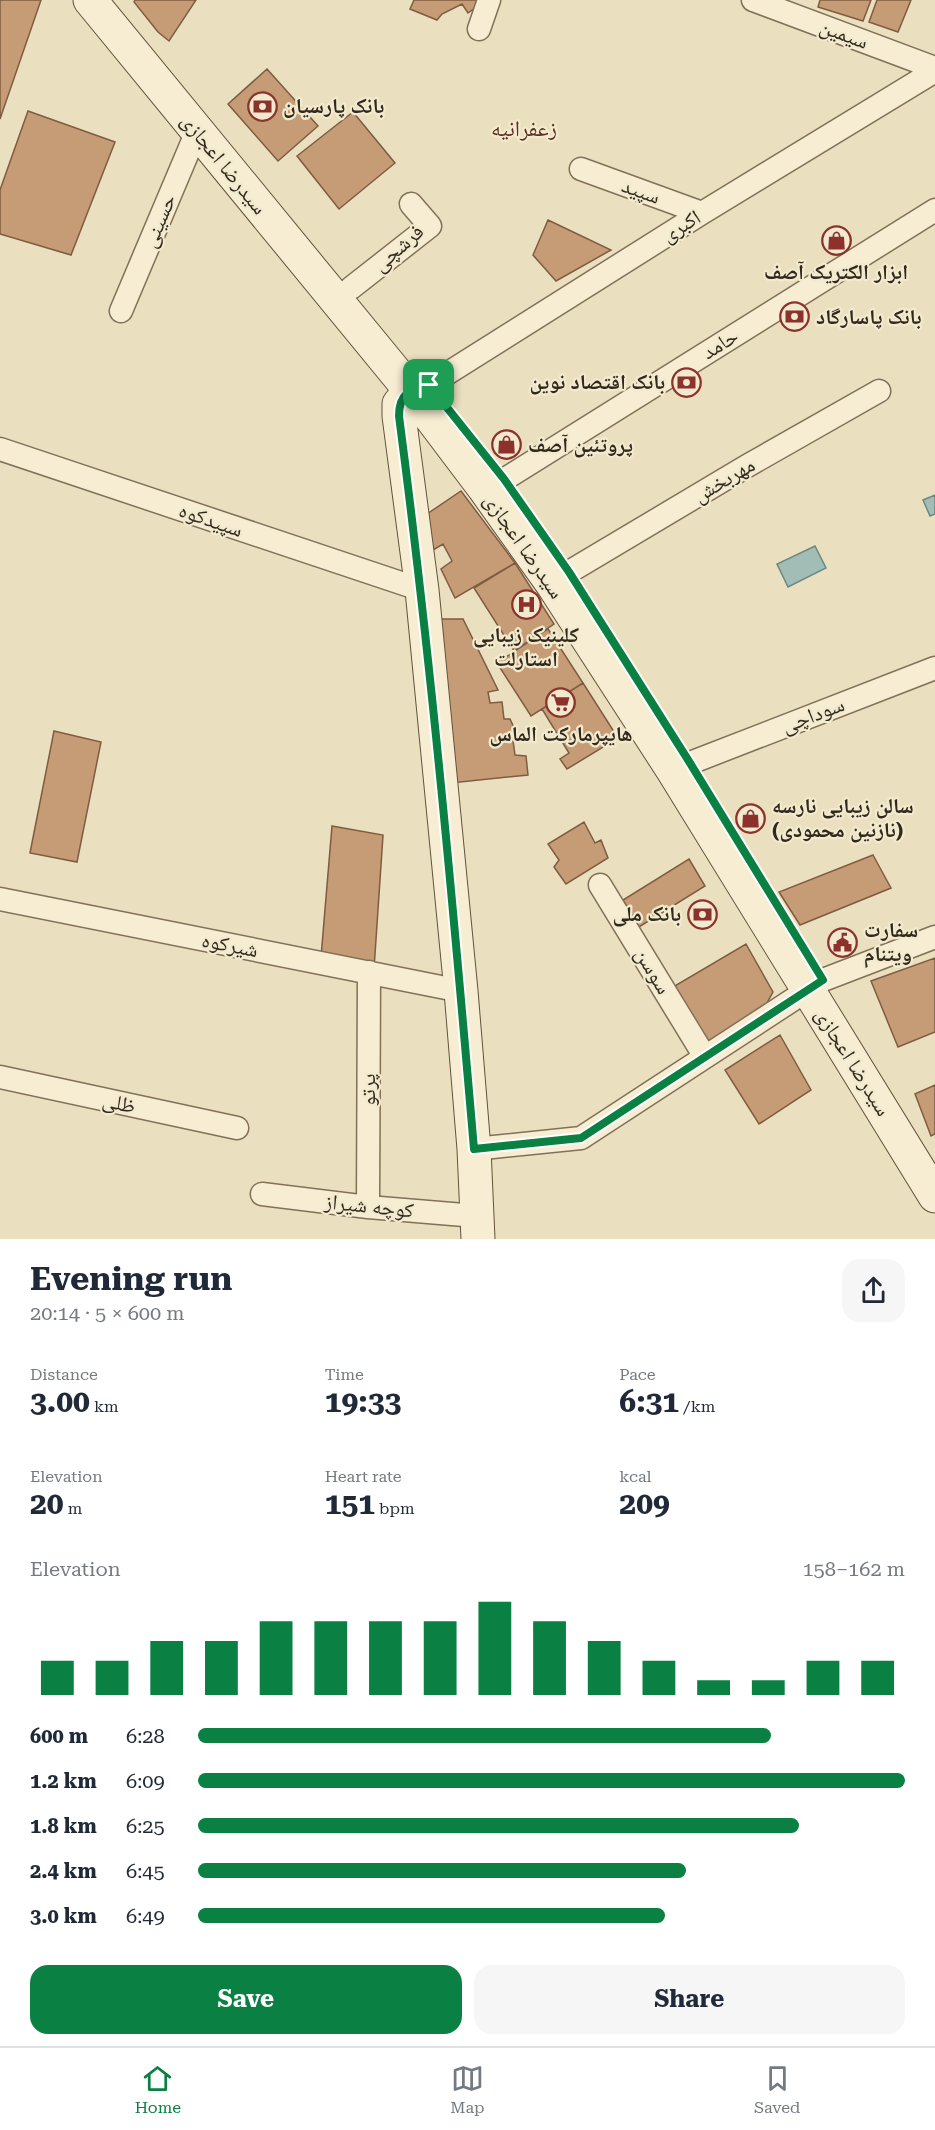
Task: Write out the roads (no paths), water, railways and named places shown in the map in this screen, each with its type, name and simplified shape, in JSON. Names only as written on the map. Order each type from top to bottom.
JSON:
[{"type":"main road","name":"سیدرضا اعجازی","points":[[90,0],[197,131],[419,388],[504,479],[569,572],[690,763],[935,1196]]},
{"type":"main road","name":"سیدرضا اعجازی","points":[[117,0],[351,288],[484,488],[553,585],[674,772],[935,1163]]},
{"type":"main road","points":[[419,388],[399,404],[399,416],[422,590],[461,991],[474,1149],[477,1228]]},
{"type":"street","points":[[479,29],[489,0]]},
{"type":"street","name":"سیمین","points":[[759,1],[935,69]]},
{"type":"street","name":"اکبری","points":[[419,388],[935,69]]},
{"type":"street","name":"حسینی","points":[[121,311],[197,131]]},
{"type":"street","name":"سپید","points":[[581,169],[702,213]]},
{"type":"street","name":"فرشچی","points":[[351,288],[430,226],[411,204]]},
{"type":"street","name":"حامد","points":[[504,479],[935,210]]},
{"type":"street","name":"مهربخش","points":[[569,572],[879,391]]},
{"type":"street","name":"سپیدکوه","points":[[0,449],[422,590]]},
{"type":"street","name":"سوداچی","points":[[690,763],[935,668]]},
{"type":"street","name":"سوسن","points":[[600,885],[705,1057]]},
{"type":"street","name":"شیرکوه","points":[[0,899],[461,991]]},
{"type":"street","points":[[474,1149],[581,1138],[816,985],[935,937]]},
{"type":"street","name":"پرتو","points":[[368,1207],[369,972]]},
{"type":"street","name":"ظلی","points":[[0,1077],[237,1128]]},
{"type":"street","name":"کوچه شیراز","points":[[262,1194],[368,1207],[477,1228]]},
{"type":"water","points":[[935,495],[935,514],[930,516],[923,500]]},
{"type":"water","points":[[815,546],[826,568],[788,587],[777,564]]},
{"type":"place","name":"بانک پارسیان","points":[[262,106]]},
{"type":"place","name":"ابزار الکتریک آصف","points":[[836,241]]},
{"type":"place","name":"بانک پاسارگاد","points":[[795,317]]},
{"type":"place","name":"بانک اقتصاد نوین","points":[[686,382]]},
{"type":"place","name":"پروتئین آصف","points":[[507,445]]},
{"type":"place","name":"کلینیک زیبایی استارلت","points":[[526,604]]},
{"type":"place","name":"هایپرمارکت الماس","points":[[561,703]]},
{"type":"place","name":"سالن زیبایی نارسه (نازنین محمودی)","points":[[751,818]]},
{"type":"place","name":"بانک ملی","points":[[702,914]]},
{"type":"place","name":"سفارت ویتنام","points":[[843,942]]},
{"type":"district","name":"زعفرانیه","points":[[524,128]]}]
